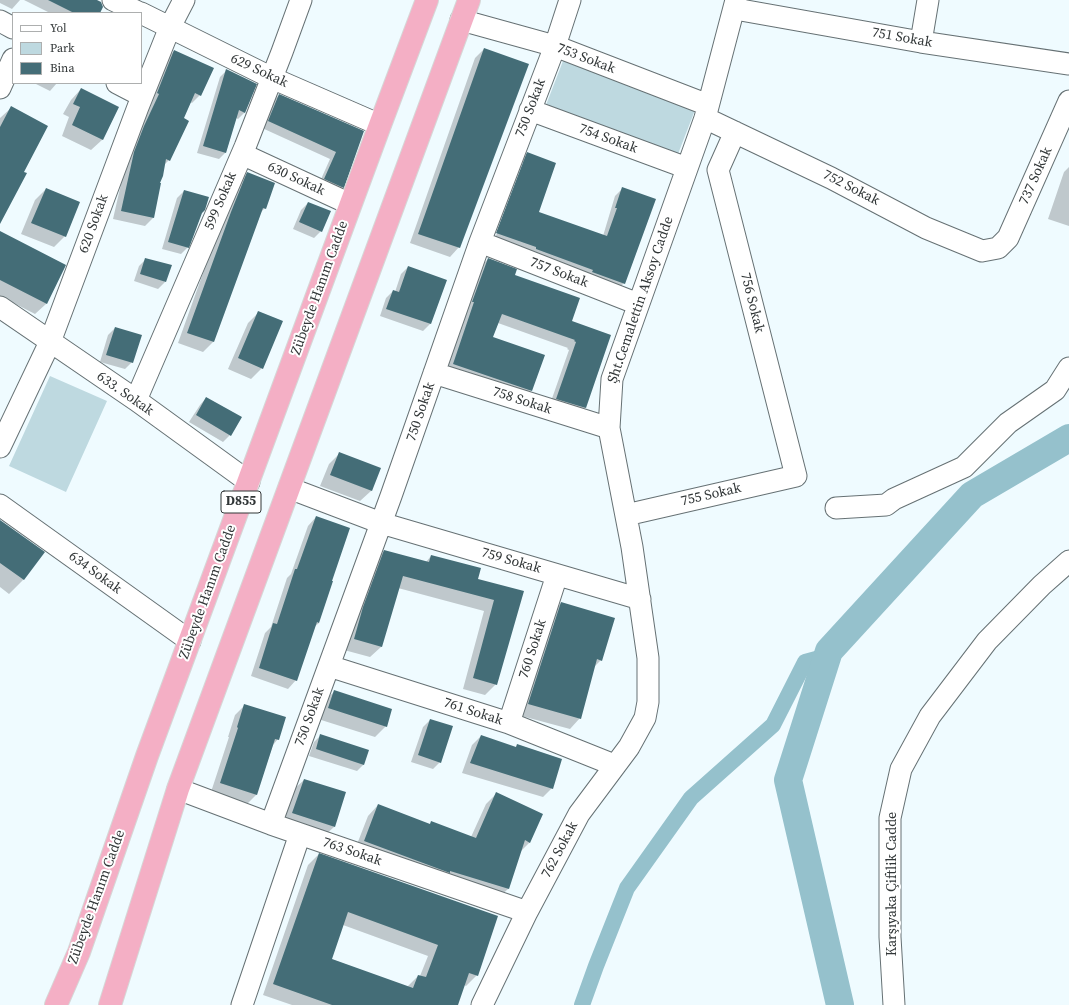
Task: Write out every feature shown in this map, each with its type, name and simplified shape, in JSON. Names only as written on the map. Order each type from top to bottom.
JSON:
[{"type":"highway","name":"Zübeyde Hanım Cadde","points":[[56,1005],[79,952],[147,756],[350,204],[427,0]]},
{"type":"highway","name":"D855","points":[[110,1005],[178,789],[465,10]]},
{"type":"street","name":"629 Sokak","points":[[113,0],[139,12]]},
{"type":"street","name":"620 Sokak","points":[[0,447],[50,342],[142,96],[170,28],[184,0]]},
{"type":"street","name":"599 Sokak","points":[[136,400],[242,154],[301,0]]},
{"type":"street","name":"750 Sokak","points":[[271,824],[381,523],[480,242],[570,0]]},
{"type":"street","points":[[921,42],[928,0]]},
{"type":"street","name":"751 Sokak","points":[[736,5],[921,42],[1069,64]]},
{"type":"street","name":"Şht.Cemalettin Aksoy Cadde","points":[[648,702],[648,658],[640,599],[632,547],[609,428],[612,379],[706,112],[736,5]]},
{"type":"street","name":"753 Sokak","points":[[465,10],[554,46],[706,112]]},
{"type":"street","name":"629 Sokak","points":[[142,14],[272,78],[380,125]]},
{"type":"street","points":[[0,21],[12,27]]},
{"type":"street","points":[[0,88],[12,61]]},
{"type":"street","points":[[119,84],[142,96]]},
{"type":"street","name":"737 Sokak","points":[[998,248],[1008,238],[1014,227],[1069,101]]},
{"type":"street","name":"754 Sokak","points":[[530,110],[686,168]]},
{"type":"street","name":"752 Sokak","points":[[706,112],[735,132],[831,178],[926,228],[982,251],[998,248]]},
{"type":"street","name":"756 Sokak","points":[[735,132],[718,170],[796,476]]},
{"type":"street","name":"630 Sokak","points":[[242,154],[350,204]]},
{"type":"street","name":"757 Sokak","points":[[480,242],[638,304]]},
{"type":"street","name":"633. Sokak","points":[[0,307],[136,400],[249,482]]},
{"type":"street","points":[[836,508],[886,505],[894,499],[964,467],[1008,423],[1055,390],[1069,368]]},
{"type":"street","name":"758 Sokak","points":[[434,373],[609,428]]},
{"type":"street","name":"755 Sokak","points":[[626,515],[796,476]]},
{"type":"street","name":"759 Sokak","points":[[289,488],[381,523],[640,599]]},
{"type":"street","name":"634 Sokak","points":[[0,505],[190,641]]},
{"type":"street","name":"Karşıyaka Çiftlik Cadde","points":[[894,1005],[890,936],[890,818],[901,770],[930,716],[987,641],[1069,560]]},
{"type":"street","name":"760 Sokak","points":[[509,723],[556,574]]},
{"type":"street","name":"761 Sokak","points":[[329,666],[509,723],[614,765]]},
{"type":"street","name":"762 Sokak","points":[[482,1005],[527,912],[579,814],[614,765],[629,747],[645,718],[648,702]]},
{"type":"street","name":"763 Sokak","points":[[178,789],[271,824],[527,912]]},
{"type":"street","points":[[243,1005],[300,834]]},
{"type":"green space","points":[[563,61],[695,110],[678,154],[546,105]]},
{"type":"green space","points":[[50,376],[107,401],[66,492],[9,466]]},
{"type":"building","points":[[48,0],[97,0],[101,2],[103,7],[100,12],[72,12]]},
{"type":"building","points":[[484,48],[529,64],[460,248],[418,234]]},
{"type":"building","points":[[174,50],[214,68],[201,96],[195,93],[184,118],[189,121],[170,161],[166,159],[154,218],[121,211],[134,152],[159,94],[157,93]]},
{"type":"building","points":[[226,69],[257,84],[245,113],[239,110],[226,153],[203,146]]},
{"type":"building","points":[[81,88],[119,107],[103,140],[72,125],[80,107],[73,104]]},
{"type":"building","points":[[279,94],[364,131],[344,188],[324,179],[336,152],[268,121]]},
{"type":"building","points":[[11,106],[48,126],[24,172],[27,173],[0,224],[0,127]]},
{"type":"building","points":[[527,152],[556,163],[539,212],[607,236],[617,208],[615,208],[622,187],[656,199],[625,284],[592,272],[593,270],[536,249],[536,247],[496,233]]},
{"type":"building","points":[[247,172],[275,183],[266,209],[263,208],[214,342],[187,333]]},
{"type":"building","points":[[46,188],[80,202],[66,237],[31,223]]},
{"type":"building","points":[[184,190],[209,197],[189,248],[168,242]]},
{"type":"building","points":[[308,202],[331,211],[322,232],[299,222]]},
{"type":"building","points":[[0,231],[66,265],[47,304],[0,280]]},
{"type":"building","points":[[145,258],[172,265],[166,282],[140,274]]},
{"type":"building","points":[[488,258],[517,269],[515,275],[580,298],[572,321],[611,335],[586,408],[556,399],[576,342],[574,341],[575,340],[502,314],[493,337],[545,355],[532,391],[453,364],[474,302],[472,302]]},
{"type":"building","points":[[408,266],[447,280],[431,324],[386,309],[393,290],[399,292]]},
{"type":"building","points":[[258,311],[283,321],[263,369],[238,358]]},
{"type":"building","points":[[115,327],[142,335],[133,363],[106,355]]},
{"type":"building","points":[[206,397],[242,417],[231,436],[196,415]]},
{"type":"building","points":[[339,452],[381,468],[372,491],[330,475]]},
{"type":"building","points":[[316,516],[350,528],[319,623],[317,622],[297,681],[259,668],[273,623],[277,624],[295,569],[297,569]]},
{"type":"building","points":[[0,520],[45,552],[24,580],[0,563]]},
{"type":"building","points":[[384,550],[429,562],[431,555],[481,568],[478,579],[524,591],[497,685],[473,678],[494,600],[403,576],[382,647],[354,639],[363,607]]},
{"type":"building","points":[[561,602],[615,618],[602,661],[597,659],[581,719],[528,704]]},
{"type":"building","points":[[334,690],[392,709],[387,727],[328,708]]},
{"type":"building","points":[[244,704],[286,717],[279,740],[275,739],[257,795],[220,783],[238,728],[237,727]]},
{"type":"building","points":[[430,719],[453,726],[441,763],[418,755]]},
{"type":"building","points":[[320,734],[369,750],[364,765],[316,749]]},
{"type":"building","points":[[481,735],[516,747],[517,744],[562,759],[553,789],[470,763]]},
{"type":"building","points":[[304,779],[346,792],[335,827],[292,813]]},
{"type":"building","points":[[496,792],[543,814],[530,843],[525,840],[509,889],[450,871],[450,873],[364,841],[378,804],[430,824],[431,821],[476,838]]},
{"type":"building","points":[[319,853],[498,916],[478,976],[469,973],[458,1005],[332,1005],[273,984]],"holes":[[[348,912],[438,945],[426,977],[418,975],[413,988],[332,959]]]},
{"type":"waterway","points":[[840,1005],[788,780],[829,651],[972,495],[1069,438]]},
{"type":"waterway","points":[[582,1005],[627,888],[691,798],[773,725],[805,662],[827,656]]}]
